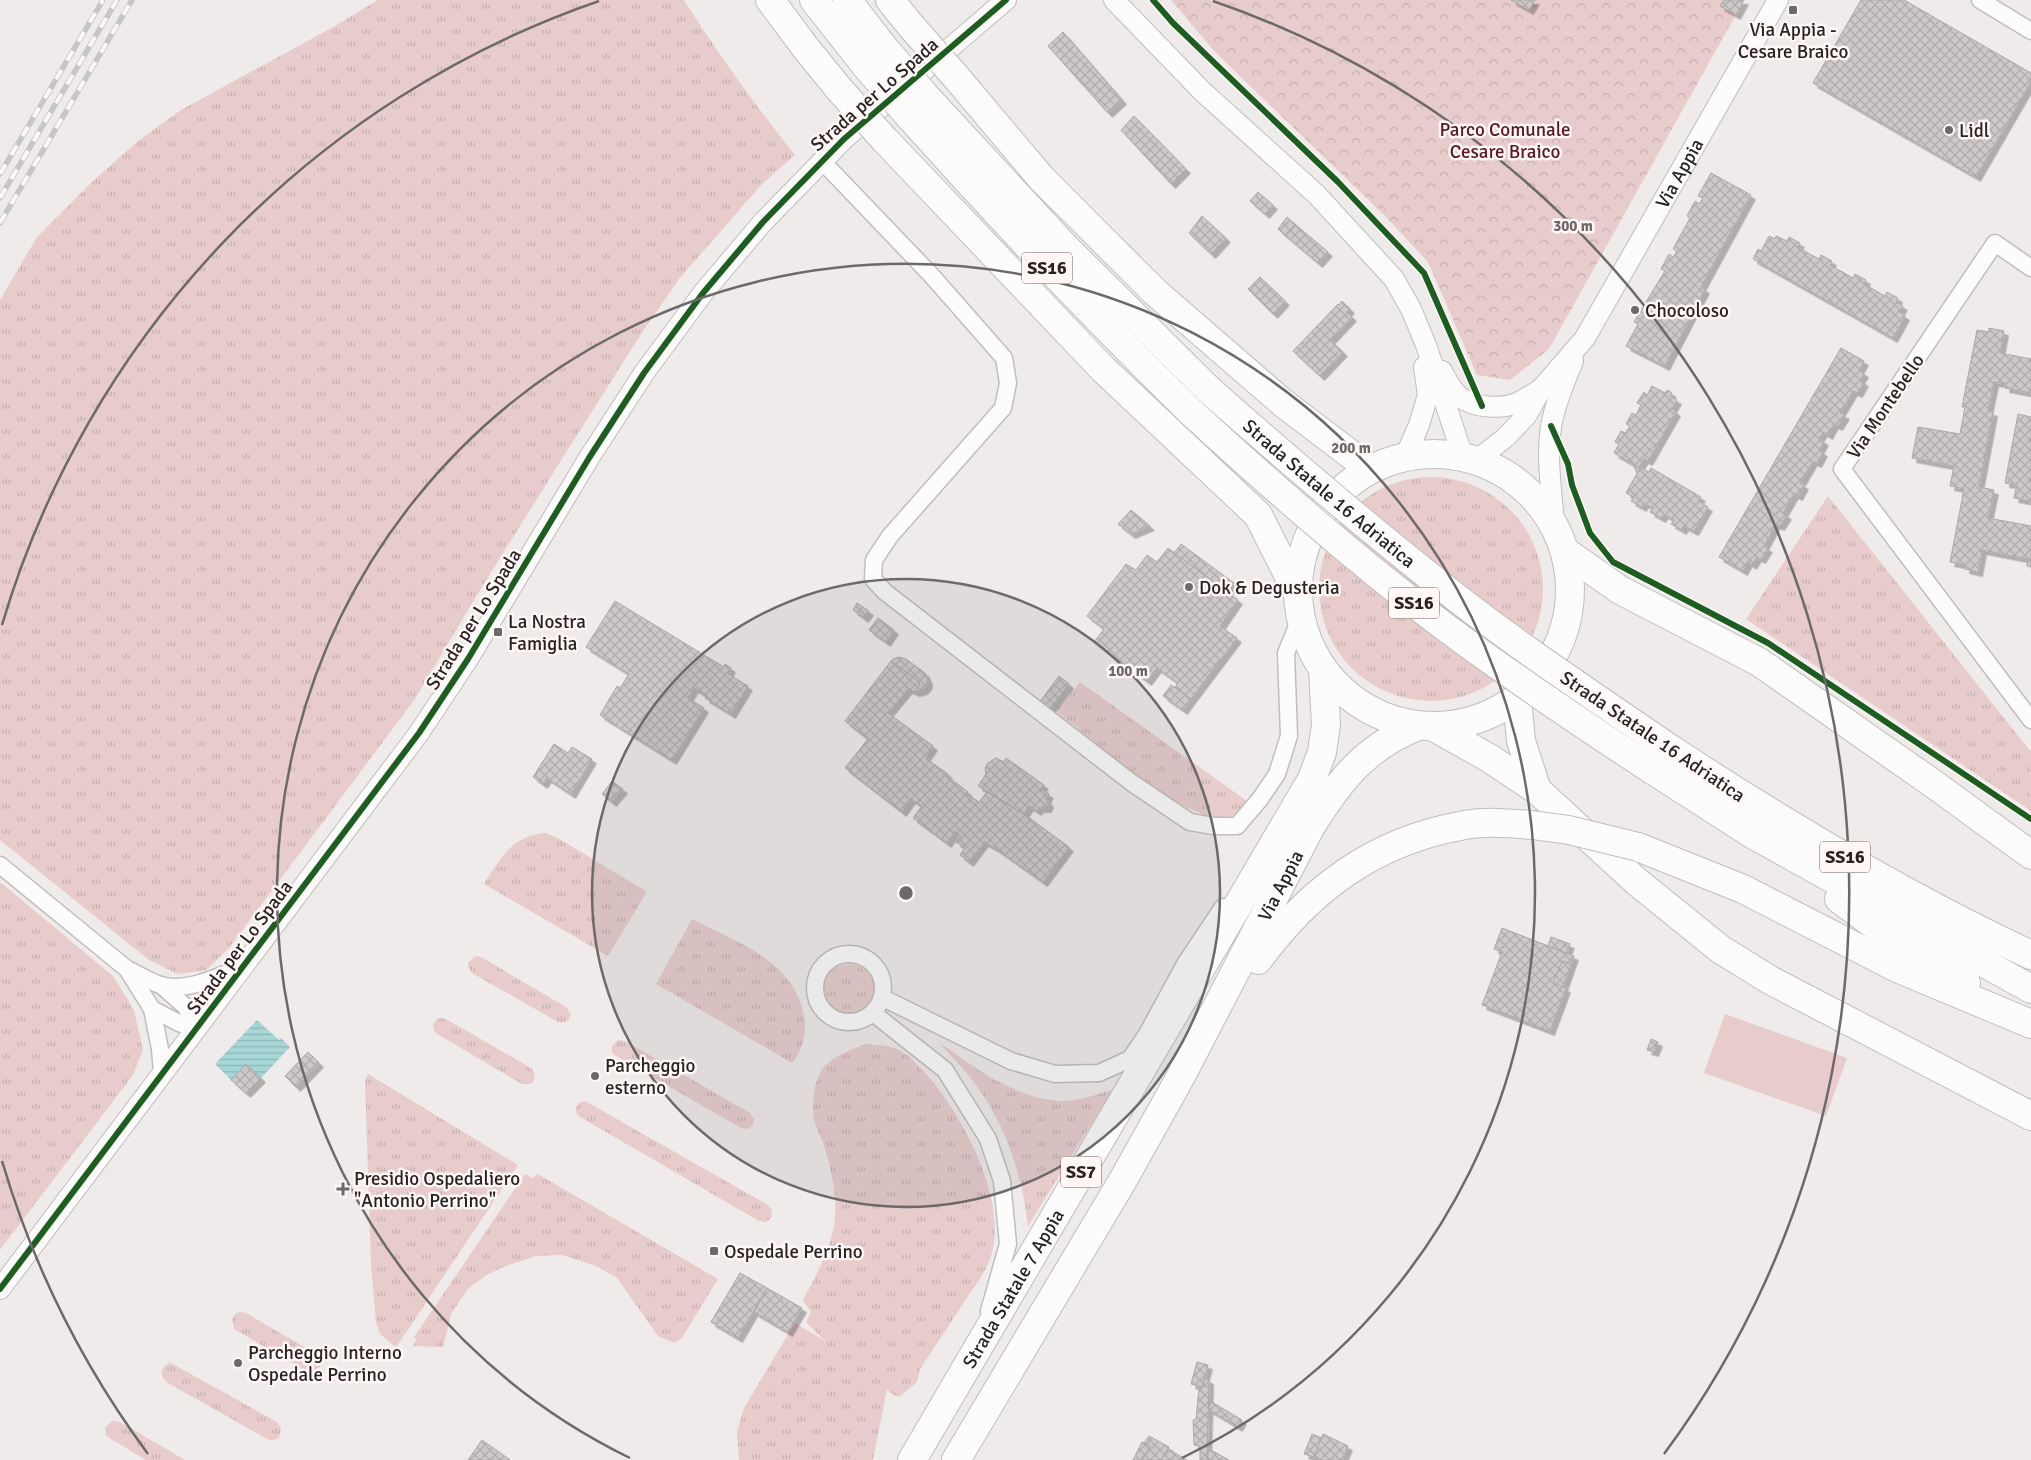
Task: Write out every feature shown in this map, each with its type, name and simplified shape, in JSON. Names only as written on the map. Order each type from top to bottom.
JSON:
[{"type":"highway","points":[[770,0],[840,89],[884,139],[1103,369],[1258,515],[1299,606],[1309,646],[1323,670],[1349,697],[1381,716],[1425,726],[1488,758],[1537,790],[1678,918],[1720,949],[1770,980],[2031,1116]]},
{"type":"highway","name":"SS16","points":[[814,0],[875,57]]},
{"type":"highway","name":"Strada Statale 16 Adriatica","points":[[847,0],[875,57],[919,108],[1049,270],[1191,412],[1256,472],[1371,570],[1417,606],[1518,679],[1654,771],[1752,834],[2031,989]]},
{"type":"highway","points":[[890,0],[1042,179],[1154,292],[1283,404],[1370,469]]},
{"type":"highway","name":"Strada Statale 16 Adriatica","points":[[919,108],[1065,247],[1208,389],[1274,448],[1455,596],[1537,657],[1757,806],[1862,867],[1987,935],[2031,955]]},
{"type":"highway","points":[[1299,606],[1302,555],[1316,521],[1340,491],[1370,469],[1405,457],[1434,454],[1470,458],[1495,467],[1527,490],[1554,525],[1566,552],[1571,584],[1570,600],[1568,617],[1558,648],[1541,676],[1517,699],[1477,720],[1425,726]]},
{"type":"highway","points":[[1566,552],[1620,590],[1759,662],[1935,785],[2031,855]]},
{"type":"highway","name":"Strada Statale 7 Appia","points":[[912,1460],[1293,815],[1312,779],[1319,761],[1326,725],[1323,670]]},
{"type":"highway","points":[[1517,699],[1521,741],[1537,790]]},
{"type":"highway","name":"Via Appia","points":[[1180,1078],[1310,828],[1330,796],[1346,774],[1374,749],[1401,732],[1425,726]]},
{"type":"highway","points":[[1180,1078],[1255,964],[1279,931],[1306,903],[1361,862],[1391,847],[1427,834],[1461,825],[1497,822],[1532,824],[1569,830],[1638,847],[1743,889],[1897,968],[2031,1024]]},
{"type":"highway","points":[[1752,834],[1882,930],[1958,979],[2031,1019]]},
{"type":"highway","name":"Strada Statale 7 Appia","points":[[956,1460],[1122,1180],[1180,1078]]},
{"type":"street","name":"Strada per Lo Spada","points":[[0,1289],[419,733],[468,659],[589,458],[644,373],[703,292],[763,222],[821,160],[851,132],[1006,0]]},
{"type":"street","points":[[1114,0],[1202,91],[1317,195],[1394,279],[1411,309],[1470,458]]},
{"type":"street","name":"Via Appia","points":[[1554,525],[1550,455],[1551,426],[1566,377],[1579,348],[1778,0]]},
{"type":"street","points":[[1980,0],[2031,32]]},
{"type":"street","points":[[821,160],[932,276],[1004,358],[1008,383],[1003,408],[890,536],[874,560],[874,579],[885,592],[1132,783],[1190,822],[1214,826],[1237,826],[1260,799],[1277,774],[1289,736],[1286,653],[1299,606]]},
{"type":"street","name":"Via Montebello","points":[[2031,268],[1995,243],[1842,470],[2031,720]]},
{"type":"street","points":[[1426,345],[1448,383],[1462,399],[1482,406],[1516,404],[1542,388]]},
{"type":"street","points":[[1405,457],[1419,425],[1428,395],[1423,361],[1426,345]]},
{"type":"street","name":"Via Appia","points":[[1470,458],[1506,437],[1526,416],[1542,388],[1579,348]]},
{"type":"street","points":[[0,865],[127,969],[161,985],[186,1007],[196,1029]]},
{"type":"street","points":[[883,998],[1011,1061],[1055,1074],[1099,1073],[1130,1060],[1209,926],[1233,894],[1250,885]]},
{"type":"street","points":[[845,954],[856,954],[867,958],[875,965],[881,975],[884,986],[883,998],[873,1013],[865,1019],[844,1023],[833,1019],[824,1012],[818,1003],[815,981],[819,971],[826,962],[845,954]]},
{"type":"street","points":[[161,985],[184,986],[209,980],[244,966]]},
{"type":"street","points":[[127,969],[152,1009],[160,1049],[162,1073]]},
{"type":"street","points":[[152,1009],[196,1029]]},
{"type":"street","points":[[873,1013],[945,1070],[988,1139],[1002,1181],[1008,1244],[979,1345]]},
{"type":"green space","points":[[378,0],[684,0],[737,79],[795,155],[762,184],[679,279],[643,331],[572,443],[480,590],[415,699],[229,948],[206,970],[178,974],[149,960],[0,840],[0,300],[37,237],[93,181],[138,141],[181,110],[335,26]]},
{"type":"green space","name":"Parco Comunale Cesare Braico","points":[[1171,0],[1744,0],[1549,349],[1510,380],[1477,375],[1428,262],[1385,216],[1215,52]]},
{"type":"green space","points":[[1420,477],[1442,477],[1474,485],[1484,490],[1502,502],[1518,518],[1535,546],[1541,567],[1543,589],[1541,611],[1535,632],[1518,660],[1502,676],[1474,693],[1442,701],[1420,701],[1388,693],[1378,688],[1360,676],[1344,660],[1327,632],[1319,600],[1319,578],[1327,546],[1332,536],[1344,518],[1360,502],[1388,485]]},
{"type":"green space","points":[[1828,496],[2031,752],[2031,811],[1746,619]]},
{"type":"green space","points":[[1080,682],[1247,801],[1244,806],[1229,818],[1211,818],[1177,802],[1141,779],[1056,711]]},
{"type":"green space","points":[[545,833],[556,837],[646,891],[608,956],[484,884],[502,857],[515,844],[533,835]]},
{"type":"green space","points":[[0,882],[113,976],[134,1010],[143,1050],[133,1075],[0,1250]]},
{"type":"green space","points":[[692,919],[744,945],[776,967],[789,981],[798,997],[805,1022],[801,1047],[792,1063],[656,984]]},
{"type":"green space","points":[[475,956],[481,957],[566,1007],[571,1014],[568,1021],[558,1022],[472,973],[468,963]]},
{"type":"green space","points":[[844,964],[854,964],[867,971],[874,984],[874,994],[867,1007],[854,1014],[844,1014],[835,1010],[828,1003],[824,994],[824,984],[828,975],[835,968]]},
{"type":"green space","points":[[1725,1014],[1847,1058],[1826,1116],[1704,1073]]},
{"type":"green space","points":[[439,1018],[446,1019],[531,1068],[535,1074],[534,1080],[531,1084],[522,1084],[437,1034],[434,1031],[433,1024]]},
{"type":"green space","points":[[618,1040],[625,1041],[750,1113],[754,1119],[753,1125],[748,1129],[741,1128],[616,1056],[612,1053],[612,1046]]},
{"type":"green space","points":[[939,1042],[997,1081],[1029,1095],[1069,1101],[1112,1090],[1028,1226],[1016,1168],[1003,1131],[984,1096]]},
{"type":"green space","points":[[866,1044],[895,1048],[910,1058],[935,1084],[965,1129],[987,1182],[993,1208],[995,1233],[991,1256],[980,1279],[920,1369],[917,1382],[899,1397],[893,1395],[887,1389],[873,1460],[739,1460],[737,1432],[744,1408],[795,1323],[825,1341],[806,1322],[811,1312],[803,1300],[827,1251],[835,1219],[835,1194],[825,1148],[816,1127],[813,1102],[817,1080],[823,1068],[832,1060]]},
{"type":"green space","points":[[368,1074],[518,1165],[397,1346],[394,1346],[380,1334],[376,1323],[371,1264],[365,1082]]},
{"type":"green space","points":[[585,1101],[768,1205],[772,1211],[771,1218],[766,1222],[759,1221],[580,1117],[576,1112],[576,1107]]},
{"type":"green space","points":[[525,1174],[532,1178],[538,1174],[718,1279],[682,1338],[674,1343],[658,1336],[617,1278],[596,1266],[562,1255],[536,1256],[488,1274],[468,1289],[452,1312],[443,1347],[413,1346],[417,1339],[414,1337]]},
{"type":"green space","points":[[236,1313],[246,1313],[318,1355],[321,1359],[320,1367],[314,1372],[306,1371],[234,1329],[232,1319]]},
{"type":"green space","points":[[171,1363],[277,1422],[281,1428],[279,1438],[272,1441],[267,1439],[166,1382],[162,1376],[162,1370]]},
{"type":"green space","points":[[112,1421],[120,1422],[185,1460],[146,1460],[106,1436],[105,1428]]},
{"type":"water","points":[[257,1020],[279,1040],[281,1038],[290,1047],[261,1078],[246,1064],[231,1080],[215,1064]]},
{"type":"building","points":[[1511,0],[1535,0],[1529,10]]},
{"type":"building","points":[[1724,0],[1744,0],[1736,15],[1720,6]]},
{"type":"building","name":"Lidl","points":[[1861,0],[1904,0],[2031,73],[2031,82],[1976,177],[1813,83]]},
{"type":"building","points":[[1063,32],[1122,100],[1108,113],[1048,46]]},
{"type":"building","points":[[1134,116],[1186,169],[1171,184],[1121,130]]},
{"type":"building","points":[[1711,173],[1751,195],[1701,287],[1705,289],[1665,366],[1626,346],[1638,324],[1634,322],[1643,307],[1647,310],[1650,304],[1646,302],[1665,271],[1661,269],[1669,254],[1673,257],[1677,251],[1673,249],[1690,218],[1687,216],[1695,201],[1699,204],[1703,198],[1698,196]]},
{"type":"building","points":[[1258,192],[1273,205],[1265,214],[1250,201]]},
{"type":"building","points":[[1202,216],[1226,238],[1211,254],[1189,233]]},
{"type":"building","points":[[1287,217],[1296,225],[1286,236],[1278,229]]},
{"type":"building","points":[[1296,225],[1328,252],[1318,263],[1286,236]]},
{"type":"building","points":[[1769,236],[1775,239],[1776,236],[1787,241],[1789,237],[1800,243],[1797,247],[1819,259],[1821,255],[1832,261],[1830,265],[1853,278],[1855,274],[1866,280],[1864,284],[1885,296],[1887,292],[1898,298],[1896,302],[1903,306],[1899,312],[1905,316],[1893,338],[1753,259],[1758,249],[1761,251]]},
{"type":"building","points":[[1260,277],[1285,301],[1273,314],[1248,289]]},
{"type":"building","points":[[1342,301],[1350,309],[1347,312],[1352,317],[1330,340],[1343,352],[1320,376],[1293,351]]},
{"type":"building","points":[[1989,328],[2004,331],[2000,353],[2031,359],[2031,393],[2005,388],[2006,384],[1994,382],[1988,411],[1993,412],[1979,487],[1994,490],[1988,518],[2031,526],[2031,567],[2027,566],[2028,559],[1982,550],[1978,572],[1965,569],[1966,565],[1950,562],[1964,489],[1950,486],[1954,466],[1912,458],[1918,427],[1960,434],[1965,407],[1962,407],[1977,330],[1989,332]]},
{"type":"building","points":[[1841,348],[1864,361],[1859,370],[1864,373],[1860,380],[1864,382],[1858,393],[1853,391],[1840,413],[1845,415],[1838,426],[1834,424],[1828,435],[1823,432],[1819,438],[1824,441],[1819,450],[1823,452],[1817,463],[1813,461],[1800,483],[1804,485],[1798,496],[1794,494],[1783,513],[1787,515],[1780,526],[1776,524],[1764,546],[1768,548],[1761,559],[1757,557],[1752,565],[1748,562],[1743,571],[1719,557]]},
{"type":"building","points":[[1652,386],[1665,393],[1667,390],[1672,393],[1670,396],[1677,400],[1672,409],[1676,412],[1648,461],[1644,459],[1639,467],[1649,472],[1651,468],[1701,497],[1698,501],[1708,507],[1694,531],[1684,526],[1682,530],[1671,524],[1674,520],[1664,514],[1661,518],[1650,512],[1653,508],[1644,503],[1642,507],[1631,501],[1634,497],[1626,493],[1637,473],[1633,464],[1614,453],[1619,444],[1615,442],[1621,431],[1625,433],[1630,426],[1626,424],[1632,413],[1636,415],[1641,405],[1637,403],[1644,392],[1647,395]]},
{"type":"building","points":[[2018,414],[2031,417],[2031,501],[2014,498],[2017,485],[2005,483]]},
{"type":"building","points":[[1131,510],[1150,526],[1131,534],[1118,524]]},
{"type":"building","points":[[1181,544],[1234,583],[1227,592],[1174,553]]},
{"type":"building","points":[[1168,548],[1238,600],[1220,626],[1237,638],[1191,699],[1175,687],[1178,683],[1157,668],[1147,681],[1094,642],[1104,629],[1087,616],[1126,564],[1136,570],[1147,555],[1157,562]]},
{"type":"building","points":[[615,601],[724,667],[725,664],[731,668],[728,674],[748,686],[731,714],[705,698],[707,696],[694,688],[688,698],[704,708],[672,760],[600,715],[617,686],[620,688],[629,674],[586,647]]},
{"type":"building","points":[[857,603],[869,611],[864,618],[853,610]]},
{"type":"building","points":[[878,618],[894,630],[886,642],[869,630]]},
{"type":"building","points":[[899,657],[906,659],[925,673],[928,681],[927,686],[923,690],[915,692],[920,684],[918,681],[891,661]]},
{"type":"building","points":[[891,661],[920,684],[915,692],[908,689],[888,713],[933,746],[925,758],[948,774],[947,776],[968,792],[966,794],[979,802],[987,792],[1024,814],[1069,847],[1043,882],[984,842],[969,862],[960,855],[965,848],[956,842],[961,836],[955,831],[947,843],[913,818],[922,806],[911,799],[902,812],[845,768],[868,739],[845,721]]},
{"type":"building","points":[[1059,676],[1069,684],[1049,710],[1039,703]]},
{"type":"building","points":[[1171,685],[1191,699],[1183,710],[1163,696]]},
{"type":"building","points":[[554,744],[568,753],[572,747],[592,759],[571,794],[547,778],[543,784],[533,777]]},
{"type":"building","points":[[996,758],[1004,762],[1006,758],[1044,785],[1041,789],[1049,794],[1046,799],[1049,803],[1047,808],[1039,808],[1037,811],[1029,806],[1024,814],[978,786],[986,774],[985,768],[988,763]]},
{"type":"building","points":[[612,781],[623,789],[612,802],[602,794]]},
{"type":"building","points":[[1502,928],[1574,956],[1571,964],[1562,961],[1553,983],[1566,988],[1550,1031],[1482,1005],[1502,952],[1494,949]]},
{"type":"building","points":[[1551,937],[1570,944],[1566,953],[1548,946]]},
{"type":"building","points":[[1562,961],[1571,964],[1563,987],[1553,983]]},
{"type":"building","points":[[1651,1039],[1658,1042],[1654,1052],[1647,1050]]},
{"type":"building","points":[[308,1052],[319,1063],[296,1087],[285,1076]]},
{"type":"building","points":[[246,1064],[261,1078],[246,1093],[231,1080]]},
{"type":"building","points":[[740,1273],[767,1288],[738,1338],[711,1322]]},
{"type":"building","points":[[767,1288],[802,1308],[788,1332],[754,1312]]},
{"type":"building","points":[[1197,1362],[1208,1365],[1202,1387],[1191,1384]]},
{"type":"building","points":[[1205,1378],[1209,1380],[1207,1460],[1200,1460],[1200,1446],[1194,1445],[1193,1420],[1196,1419],[1199,1387],[1202,1387]]},
{"type":"building","points":[[1212,1402],[1242,1420],[1238,1427],[1208,1409]]},
{"type":"building","points":[[1312,1434],[1322,1438],[1314,1457],[1304,1454]]},
{"type":"building","points":[[1323,1434],[1348,1446],[1342,1460],[1320,1460],[1314,1457]]},
{"type":"building","points":[[1149,1436],[1169,1447],[1161,1460],[1142,1460],[1150,1446],[1144,1443]]},
{"type":"building","points":[[482,1440],[509,1459],[510,1460],[468,1460]]},
{"type":"building","points":[[1142,1442],[1150,1446],[1142,1460],[1133,1460]]},
{"type":"building","points":[[1168,1449],[1187,1460],[1161,1460]]},
{"type":"building","points":[[1209,1449],[1229,1460],[1207,1460]]},
{"type":"railway","points":[[0,174],[103,0]]},
{"type":"railway","points":[[0,198],[117,0]]},
{"type":"railway","points":[[0,223],[132,0]]},
{"type":"cycle path","points":[[0,1289],[419,733],[468,659],[589,458],[644,373],[703,293],[763,222],[844,139],[1006,0]]},
{"type":"cycle path","points":[[1153,0],[1173,23],[1338,182],[1424,273],[1482,406]]},
{"type":"cycle path","points":[[1551,426],[1568,464],[1572,485],[1590,533],[1613,562],[1768,643],[2031,819]]},
{"type":"place","name":"Via Appia - Cesare Braico","points":[[1793,10]]},
{"type":"place","name":"Lidl","points":[[1949,130]]},
{"type":"place","name":"Chocoloso","points":[[1635,310]]},
{"type":"place","name":"Dok & Degusteria","points":[[1189,587]]},
{"type":"place","name":"La Nostra Famiglia","points":[[498,632]]},
{"type":"place","name":"Parcheggio esterno","points":[[595,1076]]},
{"type":"place","name":"Presidio Ospedaliero \"Antonio Perrino\"","points":[[343,1189]]},
{"type":"place","name":"Ospedale Perrino","points":[[714,1251]]},
{"type":"place","name":"Parcheggio Interno Ospedale Perrino","points":[[238,1363]]}]
